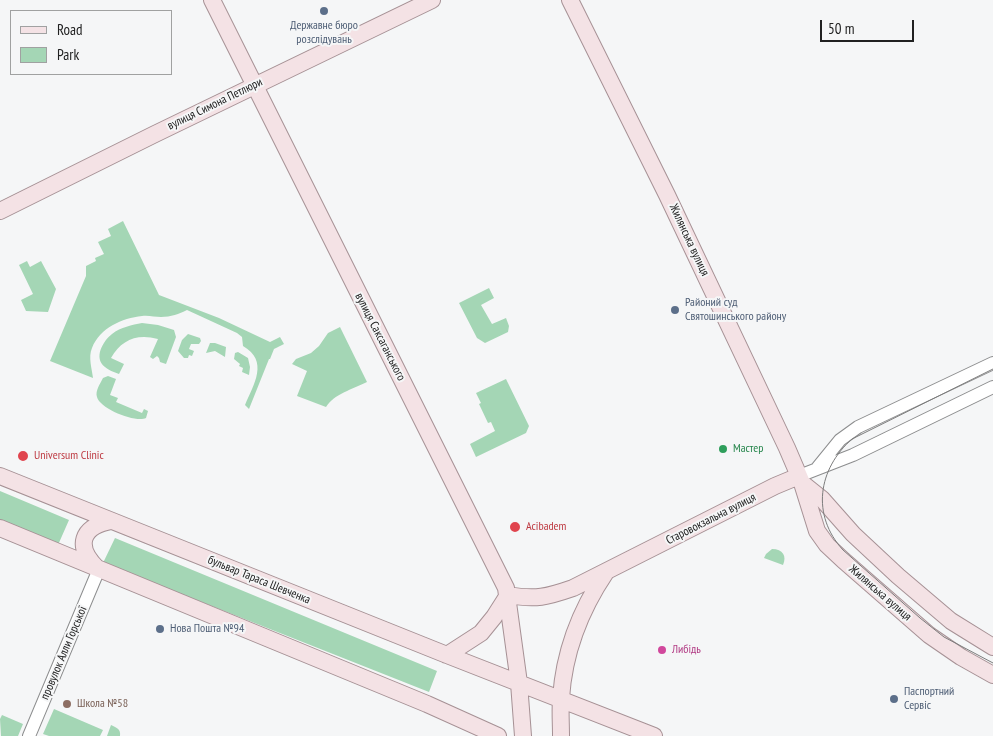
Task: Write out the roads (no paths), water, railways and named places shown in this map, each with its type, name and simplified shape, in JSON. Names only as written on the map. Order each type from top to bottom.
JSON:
[{"type":"main road","name":"вулиця Саксаганського","points":[[212,0],[506,588],[519,683],[523,736]]},
{"type":"main road","name":"вулиця Симона Петлюри","points":[[0,211],[254,85],[432,0]]},
{"type":"main road","name":"Жилянська вулиця","points":[[570,0],[667,195],[787,448],[800,479],[817,531],[838,555],[929,635],[961,657],[993,675]]},
{"type":"main road","name":"бульвар Тараса Шевченка","points":[[0,476],[654,736]]},
{"type":"main road","name":"Жилянська вулиця","points":[[800,479],[822,499],[853,534],[898,576],[952,621],[993,647]]},
{"type":"main road","name":"Старовокзальна вулиця","points":[[508,595],[527,598],[547,597],[573,588],[775,486],[800,479]]},
{"type":"main road","points":[[99,569],[86,554],[83,546],[84,541],[90,530],[96,525],[111,521]]},
{"type":"main road","points":[[0,528],[428,704],[498,736]]},
{"type":"main road","points":[[561,736],[561,698],[564,669],[572,642],[587,605],[606,572]]},
{"type":"main road","points":[[447,655],[481,632],[494,618],[508,595]]},
{"type":"street","points":[[817,469],[840,440],[858,427],[993,362]]},
{"type":"street","name":"Старовокзальна вулиця","points":[[800,479],[817,469],[853,455],[993,387]]},
{"type":"street","name":"провулок Алли Горської","points":[[29,736],[99,569]]},
{"type":"tram line","points":[[993,369],[852,439],[832,464],[826,478],[823,493],[826,522],[843,550],[944,637],[993,663]]},
{"type":"place","name":"Державне бюро розслідувань","points":[[324,11]]},
{"type":"place","name":"Районий суд Святошинського району","points":[[675,310]]},
{"type":"place","name":"Мастер","points":[[723,449]]},
{"type":"place","name":"Universum Clinic","points":[[23,456]]},
{"type":"place","name":"Acibadem","points":[[515,527]]},
{"type":"place","name":"Нова Пошта №94","points":[[160,629]]},
{"type":"place","name":"Либідь","points":[[662,650]]},
{"type":"place","name":"Паспортний Сервіс","points":[[894,699]]},
{"type":"place","name":"Школа №58","points":[[67,704]]}]
